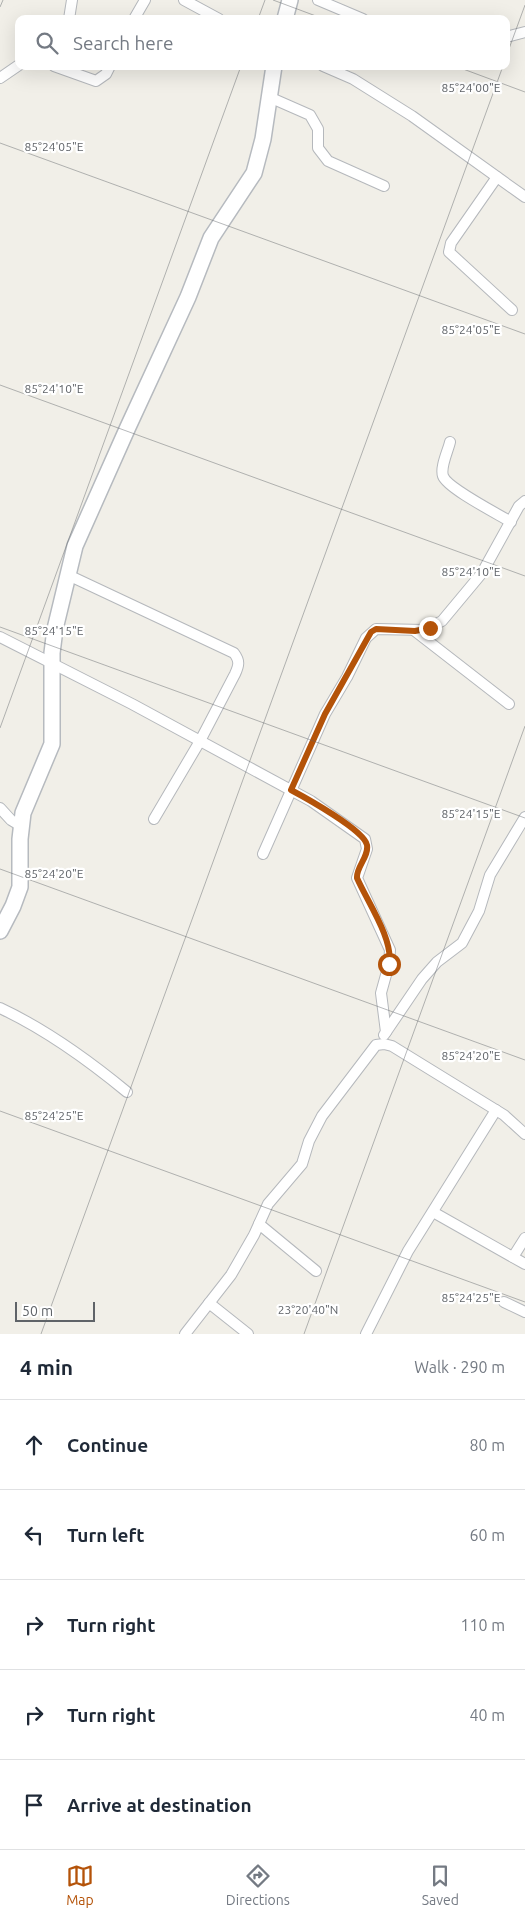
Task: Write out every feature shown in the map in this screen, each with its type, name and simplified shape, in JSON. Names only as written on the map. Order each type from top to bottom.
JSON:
[{"type":"street","points":[[70,15],[72,0]]},
{"type":"street","points":[[136,15],[145,0]]},
{"type":"street","points":[[184,0],[212,15]]},
{"type":"street","points":[[286,15],[290,0]]},
{"type":"street","points":[[318,0],[354,15]]},
{"type":"street","points":[[510,36],[525,32]]},
{"type":"street","points":[[0,78],[15,68]]},
{"type":"street","points":[[65,70],[96,81],[106,74],[108,70]]},
{"type":"street","points":[[0,931],[20,887],[21,826],[27,801],[49,755],[52,744],[51,664],[55,629],[81,530],[188,297],[211,238],[254,173],[264,139],[273,70]]},
{"type":"street","points":[[332,70],[353,79],[397,106],[525,197]]},
{"type":"street","points":[[269,97],[310,115],[316,122],[318,148],[322,156],[336,165],[384,186]]},
{"type":"street","points":[[497,177],[451,243],[449,252],[512,310]]},
{"type":"street","points":[[450,442],[442,475],[446,481],[511,522]]},
{"type":"street","points":[[263,854],[325,714],[347,677],[366,638],[376,629],[415,631],[430,628],[442,621],[482,573],[519,506],[525,501]]},
{"type":"street","points":[[68,575],[234,653],[238,659],[239,666],[200,741],[154,818]]},
{"type":"street","points":[[415,631],[509,704]]},
{"type":"street","points":[[0,637],[291,790],[340,820],[361,836],[366,843],[366,854],[356,874],[357,878],[390,950],[389,964],[381,993],[386,1032]]},
{"type":"street","points":[[0,808],[10,820],[21,826]]},
{"type":"street","points":[[185,1334],[210,1303],[243,1255],[268,1204],[302,1164],[309,1141],[322,1116],[386,1032],[422,979],[437,962],[462,944],[480,911],[490,875],[525,817]]},
{"type":"street","points":[[0,1008],[43,1030],[85,1058],[127,1092]]},
{"type":"street","points":[[376,1045],[392,1046],[496,1110],[525,1134]]},
{"type":"street","points":[[366,1334],[408,1251],[496,1110]]},
{"type":"street","points":[[432,1212],[525,1264]]},
{"type":"street","points":[[259,1224],[316,1271]]},
{"type":"street","points":[[514,1257],[525,1238]]},
{"type":"street","points":[[504,1302],[525,1312]]},
{"type":"street","points":[[210,1303],[248,1334]]},
{"type":"route","points":[[389,964],[391,957],[388,943],[356,874],[366,854],[367,849],[364,839],[326,810],[291,790],[334,696],[347,677],[354,660],[371,632],[376,629],[415,631],[430,628]]}]
